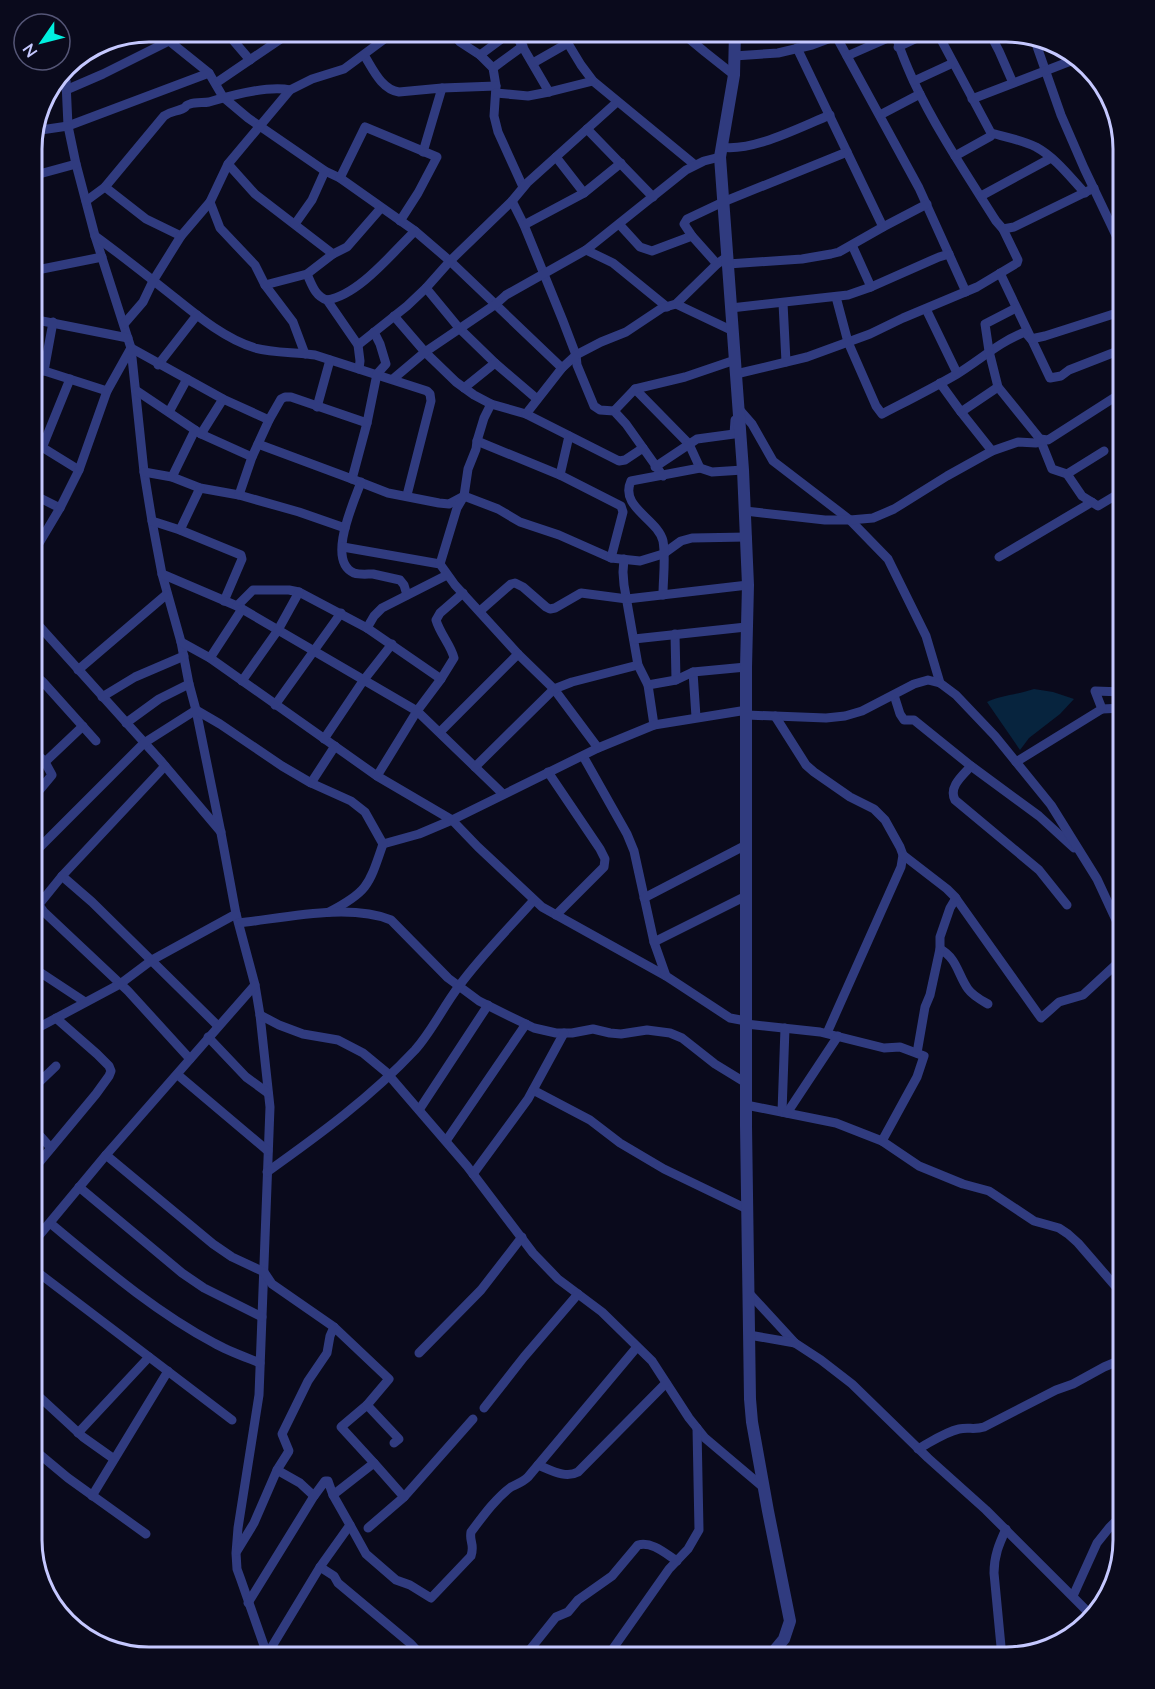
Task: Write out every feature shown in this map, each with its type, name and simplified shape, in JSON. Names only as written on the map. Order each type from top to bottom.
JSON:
[{"type":"street","points":[[63,86],[167,42]]},
{"type":"street","points":[[170,42],[209,73],[223,97],[259,126],[325,171],[340,178],[415,231],[450,261],[562,368]]},
{"type":"street","points":[[235,42],[250,60]]},
{"type":"street","points":[[216,83],[276,42]]},
{"type":"street","points":[[124,324],[143,302],[153,281],[181,236],[210,202],[228,164],[290,90],[312,79],[344,69],[381,42]]},
{"type":"street","points":[[459,42],[480,55],[493,68],[496,89],[494,116],[498,132],[523,187]]},
{"type":"street","points":[[480,55],[498,42]]},
{"type":"street","points":[[520,42],[549,92]]},
{"type":"street","points":[[693,42],[734,75]]},
{"type":"street","points":[[735,42],[734,75],[721,152],[724,262],[731,308],[747,537],[746,1105],[751,1410],[763,1487],[790,1621],[782,1647]]},
{"type":"street","points":[[734,56],[778,53],[810,42]]},
{"type":"street","points":[[839,42],[927,204],[966,292]]},
{"type":"street","points":[[847,56],[876,42]]},
{"type":"street","points":[[736,374],[807,357],[870,334],[977,287],[1017,263],[1018,260],[1003,229],[955,156],[920,94],[897,42]]},
{"type":"street","points":[[898,47],[909,42]]},
{"type":"street","points":[[942,42],[991,134]]},
{"type":"street","points":[[994,42],[1013,83]]},
{"type":"street","points":[[533,63],[568,43],[593,81],[695,165]]},
{"type":"street","points":[[493,68],[523,46]]},
{"type":"street","points":[[1037,47],[1090,191],[1113,231]]},
{"type":"street","points":[[797,48],[883,227]]},
{"type":"street","points":[[364,55],[380,81],[393,91],[399,92],[442,87],[496,89],[528,96],[593,81]]},
{"type":"street","points":[[972,99],[1068,62]]},
{"type":"street","points":[[914,81],[953,63]]},
{"type":"street","points":[[44,130],[68,126],[209,73]]},
{"type":"street","points":[[66,82],[68,126],[76,164],[102,257],[129,338],[137,391],[144,472],[162,574],[182,642],[237,919],[255,985],[260,1015],[270,1107],[259,1395],[241,1504],[236,1553],[237,1569],[265,1647]]},
{"type":"street","points":[[423,152],[442,87]]},
{"type":"street","points":[[86,201],[105,187],[170,111],[182,109],[189,104],[208,102],[223,97],[273,89],[290,90]]},
{"type":"street","points":[[880,115],[920,94]]},
{"type":"street","points":[[358,345],[426,288],[523,187],[617,102]]},
{"type":"street","points":[[393,379],[425,352],[506,295],[586,250],[686,170],[721,152],[756,144],[830,116]]},
{"type":"street","points":[[340,178],[365,127],[437,157],[400,221]]},
{"type":"street","points":[[588,129],[653,197]]},
{"type":"street","points":[[991,134],[1017,139],[1037,148],[1090,191]]},
{"type":"street","points":[[955,156],[991,134]]},
{"type":"street","points":[[724,262],[692,236],[684,224],[687,219],[847,152]]},
{"type":"street","points":[[556,157],[584,193]]},
{"type":"street","points":[[981,196],[1051,158]]},
{"type":"street","points":[[42,173],[76,164]]},
{"type":"street","points":[[228,164],[255,194],[333,254]]},
{"type":"street","points":[[524,225],[584,193],[621,164]]},
{"type":"street","points":[[295,224],[305,212],[325,171]]},
{"type":"street","points":[[105,187],[146,219],[181,236]]},
{"type":"street","points":[[1003,229],[1014,227],[1090,191]]},
{"type":"street","points":[[512,201],[524,225],[594,406],[600,410],[614,411],[663,476]]},
{"type":"street","points":[[210,202],[220,228],[255,265],[265,285],[293,322],[305,354]]},
{"type":"street","points":[[526,414],[562,368],[576,356],[601,342],[626,332],[657,312],[672,306],[724,262],[802,259],[839,252],[927,204]]},
{"type":"street","points":[[265,285],[307,274],[333,254],[347,247],[381,208]]},
{"type":"street","points":[[619,224],[640,247],[652,251],[692,236]]},
{"type":"street","points":[[307,274],[315,292],[322,299],[336,299],[357,288],[415,231]]},
{"type":"street","points":[[96,236],[197,315],[230,336],[253,347],[330,360],[427,391],[431,397],[408,495]]},
{"type":"street","points":[[852,245],[871,288]]},
{"type":"street","points":[[586,250],[613,263],[672,306],[732,331]]},
{"type":"street","points":[[731,308],[837,297],[871,288],[949,254]]},
{"type":"street","points":[[42,269],[102,257]]},
{"type":"street","points":[[1000,273],[1050,378],[1061,376],[1069,370],[1113,353]]},
{"type":"street","points":[[426,288],[459,328],[537,399]]},
{"type":"street","points":[[837,297],[848,342],[876,406],[882,414],[957,374],[989,351],[1025,332],[1031,339]]},
{"type":"street","points":[[327,300],[358,345],[359,369]]},
{"type":"street","points":[[783,303],[786,362]]},
{"type":"street","points":[[1016,308],[985,324],[998,387],[1040,440],[1052,469],[1067,474],[1082,496],[1098,506],[1113,497]]},
{"type":"street","points":[[926,309],[957,374]]},
{"type":"street","points":[[1031,339],[1113,314]]},
{"type":"street","points":[[159,365],[197,315]]},
{"type":"street","points":[[394,316],[425,352],[464,388],[491,404],[526,414],[622,461],[643,448]]},
{"type":"street","points":[[42,320],[129,338]]},
{"type":"street","points":[[53,322],[44,371],[107,390]]},
{"type":"street","points":[[374,332],[386,364],[377,374],[341,557],[354,573],[400,580],[407,595]]},
{"type":"street","points":[[131,348],[223,399],[269,420]]},
{"type":"street","points":[[42,537],[79,470],[107,390],[131,348]]},
{"type":"street","points":[[317,407],[330,360]]},
{"type":"street","points":[[614,411],[635,389],[685,377],[735,360]]},
{"type":"street","points":[[464,388],[495,363]]},
{"type":"street","points":[[70,379],[42,448],[79,470]]},
{"type":"street","points":[[169,412],[187,379]]},
{"type":"street","points":[[940,383],[992,451]]},
{"type":"street","points":[[961,412],[998,387]]},
{"type":"street","points":[[635,389],[689,444],[700,468]]},
{"type":"street","points":[[137,391],[198,432],[252,457]]},
{"type":"street","points":[[655,467],[697,439],[734,434],[737,391]]},
{"type":"street","points":[[239,495],[252,457],[281,399],[291,397],[367,423]]},
{"type":"street","points":[[172,477],[198,432],[223,399]]},
{"type":"street","points":[[746,511],[825,520],[873,518],[894,509],[992,451],[1018,442],[1036,443],[1040,440],[1048,440],[1113,399]]},
{"type":"street","points":[[440,564],[457,508],[464,496],[468,469],[484,418],[491,404]]},
{"type":"street","points":[[738,408],[752,424],[773,461],[850,520],[888,559],[926,636],[940,683]]},
{"type":"street","points":[[560,475],[569,436]]},
{"type":"street","points":[[477,441],[560,475],[621,506],[623,512],[610,558]]},
{"type":"street","points":[[258,444],[388,493],[449,504],[464,496],[498,509],[520,522],[559,535],[610,558],[640,561],[663,554],[681,541],[692,538],[747,537]]},
{"type":"street","points":[[1067,474],[1104,451]]},
{"type":"street","points":[[663,595],[662,540],[659,531],[638,511],[629,493],[631,481],[700,468],[712,472],[743,470]]},
{"type":"street","points":[[144,472],[172,477],[200,488],[239,495],[345,528]]},
{"type":"street","points":[[180,530],[200,488]]},
{"type":"street","points":[[42,499],[60,508]]},
{"type":"street","points":[[999,557],[1092,502]]},
{"type":"street","points":[[152,521],[241,555],[242,559],[224,601]]},
{"type":"street","points":[[343,547],[440,564],[518,654],[554,689],[598,748]]},
{"type":"street","points":[[624,559],[623,572],[638,665],[648,685],[654,725]]},
{"type":"street","points":[[162,574],[240,608],[417,711],[503,794]]},
{"type":"street","points":[[367,628],[377,612],[447,574]]},
{"type":"street","points":[[480,611],[515,583],[550,609],[581,593],[627,599],[748,585]]},
{"type":"street","points":[[210,658],[253,590],[289,590],[299,592],[367,628],[441,679]]},
{"type":"street","points":[[242,681],[278,630],[299,592]]},
{"type":"street","points":[[377,776],[417,711],[454,658],[439,628],[437,618],[463,593]]},
{"type":"street","points":[[78,670],[167,594]]},
{"type":"street","points":[[275,705],[341,613]]},
{"type":"street","points":[[634,639],[746,627]]},
{"type":"street","points":[[42,629],[165,766],[221,833]]},
{"type":"street","points":[[675,634],[676,680]]},
{"type":"street","points":[[182,642],[210,658],[377,776],[452,820],[542,907],[666,976],[730,1018],[827,1033],[884,1048],[900,1047],[924,1056],[917,1077],[882,1141]]},
{"type":"street","points":[[324,739],[363,681],[392,644]]},
{"type":"street","points":[[441,732],[518,654]]},
{"type":"street","points":[[102,697],[135,677],[184,656]]},
{"type":"street","points":[[475,766],[554,689],[638,665]]},
{"type":"street","points":[[648,685],[676,680],[693,672],[746,668]]},
{"type":"street","points":[[693,672],[696,717]]},
{"type":"street","points":[[383,844],[419,834],[452,820],[598,748],[654,725],[696,717],[747,712],[775,716],[826,718],[845,716],[862,711],[914,684],[928,680],[940,683],[956,695],[995,736],[1051,805],[1113,908]]},
{"type":"street","points":[[42,681],[96,741]]},
{"type":"street","points":[[126,723],[159,699],[189,684]]},
{"type":"street","points":[[1102,709],[1095,691],[1113,692]]},
{"type":"street","points":[[894,695],[904,720],[914,720],[1039,816],[1083,856]]},
{"type":"street","points":[[1016,762],[1102,709],[1113,708]]},
{"type":"street","points":[[42,845],[144,743],[196,710]]},
{"type":"street","points":[[196,710],[282,766],[311,783],[351,801],[365,812],[383,844],[373,876],[364,890],[350,901],[327,913]]},
{"type":"street","points":[[775,716],[806,765],[850,797],[880,814],[903,855],[901,867],[827,1033]]},
{"type":"street","points":[[45,762],[82,726]]},
{"type":"street","points":[[311,783],[334,746]]},
{"type":"street","points":[[583,756],[627,834],[634,851],[654,942],[666,976]]},
{"type":"street","points":[[42,759],[51,772],[51,778],[42,788]]},
{"type":"street","points":[[42,901],[62,876],[165,766]]},
{"type":"street","points":[[971,766],[954,786],[952,795],[955,800],[1039,870],[1067,905]]},
{"type":"street","points":[[548,772],[600,849],[605,863],[604,867],[556,915]]},
{"type":"street","points":[[644,898],[746,845]]},
{"type":"street","points":[[903,855],[956,898],[1041,1018],[1059,1002],[1083,995],[1113,968]]},
{"type":"street","points":[[62,876],[92,902],[218,1026]]},
{"type":"street","points":[[654,942],[746,896]]},
{"type":"street","points":[[917,1053],[925,1007],[930,995],[940,949],[940,937],[956,898]]},
{"type":"street","points":[[267,1172],[320,1134],[389,1076],[428,1033],[459,986],[534,900]]},
{"type":"street","points":[[42,909],[120,984],[190,1059]]},
{"type":"street","points":[[42,1026],[120,984],[152,960],[237,919],[364,913],[391,920],[459,986],[488,1005],[526,1024],[556,1034],[592,1029],[621,1034],[647,1030],[670,1032],[746,1083]]},
{"type":"street","points":[[940,949],[956,965],[966,987],[988,1004]]},
{"type":"street","points":[[42,974],[85,1002]]},
{"type":"street","points":[[42,1232],[106,1155],[255,985]]},
{"type":"street","points":[[419,1110],[488,1005]]},
{"type":"street","points":[[260,1015],[303,1034],[338,1040],[363,1053],[389,1076],[473,1174],[539,1260],[602,1312],[652,1361],[705,1438],[763,1487]]},
{"type":"street","points":[[42,1159],[103,1085],[111,1071],[98,1054],[56,1018]]},
{"type":"street","points":[[446,1141],[526,1024]]},
{"type":"street","points":[[784,1113],[785,1028]]},
{"type":"street","points":[[473,1174],[522,1108],[564,1033]]},
{"type":"street","points":[[784,1113],[838,1036]]},
{"type":"street","points":[[208,1037],[246,1077],[268,1093]]},
{"type":"street","points":[[42,1079],[56,1066]]},
{"type":"street","points":[[178,1075],[268,1151]]},
{"type":"street","points":[[533,1090],[590,1120],[620,1143],[664,1169],[747,1209]]},
{"type":"street","points":[[746,1105],[836,1123],[882,1141],[919,1166],[963,1184],[989,1191],[1034,1221],[1059,1228],[1078,1243],[1113,1283]]},
{"type":"street","points":[[42,1138],[51,1148]]},
{"type":"street","points":[[106,1155],[213,1245],[264,1272],[273,1284],[334,1327],[389,1379],[367,1405],[341,1427],[404,1497]]},
{"type":"street","points":[[79,1187],[182,1273],[204,1288],[262,1317]]},
{"type":"street","points":[[50,1223],[128,1287],[177,1321],[215,1344],[260,1363]]},
{"type":"street","points":[[419,1353],[481,1290],[522,1237]]},
{"type":"street","points":[[42,1276],[232,1419]]},
{"type":"street","points":[[748,1292],[795,1343],[852,1384],[918,1449],[1006,1529],[1087,1610]]},
{"type":"street","points":[[484,1408],[578,1294]]},
{"type":"street","points":[[236,1553],[254,1523],[277,1470],[289,1450],[282,1434],[303,1389],[327,1353],[334,1327]]},
{"type":"street","points":[[749,1335],[795,1343]]},
{"type":"street","points":[[248,1603],[325,1480],[330,1483],[333,1495],[366,1554],[396,1580],[410,1585],[431,1598],[471,1556],[474,1548],[471,1532],[493,1504],[513,1486],[522,1483],[528,1477],[637,1347]]},
{"type":"street","points":[[78,1433],[149,1357]]},
{"type":"street","points":[[918,1449],[949,1432],[961,1428],[984,1427],[1113,1363]]},
{"type":"street","points":[[92,1496],[168,1371]]},
{"type":"street","points":[[538,1465],[562,1474],[574,1475],[666,1383]]},
{"type":"street","points":[[42,1399],[78,1433],[114,1459]]},
{"type":"street","points":[[367,1405],[399,1439],[394,1443]]},
{"type":"street","points":[[368,1528],[404,1497],[474,1419]]},
{"type":"street","points":[[614,1647],[669,1569],[688,1549],[699,1530],[697,1428]]},
{"type":"street","points":[[42,1457],[68,1479],[146,1534]]},
{"type":"street","points":[[333,1495],[374,1462]]},
{"type":"street","points":[[277,1470],[300,1483],[314,1496]]},
{"type":"street","points":[[273,1647],[320,1567],[350,1525]]},
{"type":"street","points":[[1073,1596],[1097,1543],[1113,1526]]},
{"type":"street","points":[[1001,1647],[994,1561],[996,1550],[1006,1529]]},
{"type":"street","points":[[532,1647],[556,1617],[568,1612],[579,1600],[612,1576],[638,1545],[643,1543],[652,1545],[677,1561]]},
{"type":"street","points":[[320,1567],[334,1576],[338,1583],[414,1647]]},
{"type":"water","points":[[1034,689],[1074,699],[1060,714],[1029,738],[1020,750],[987,702]]}]
